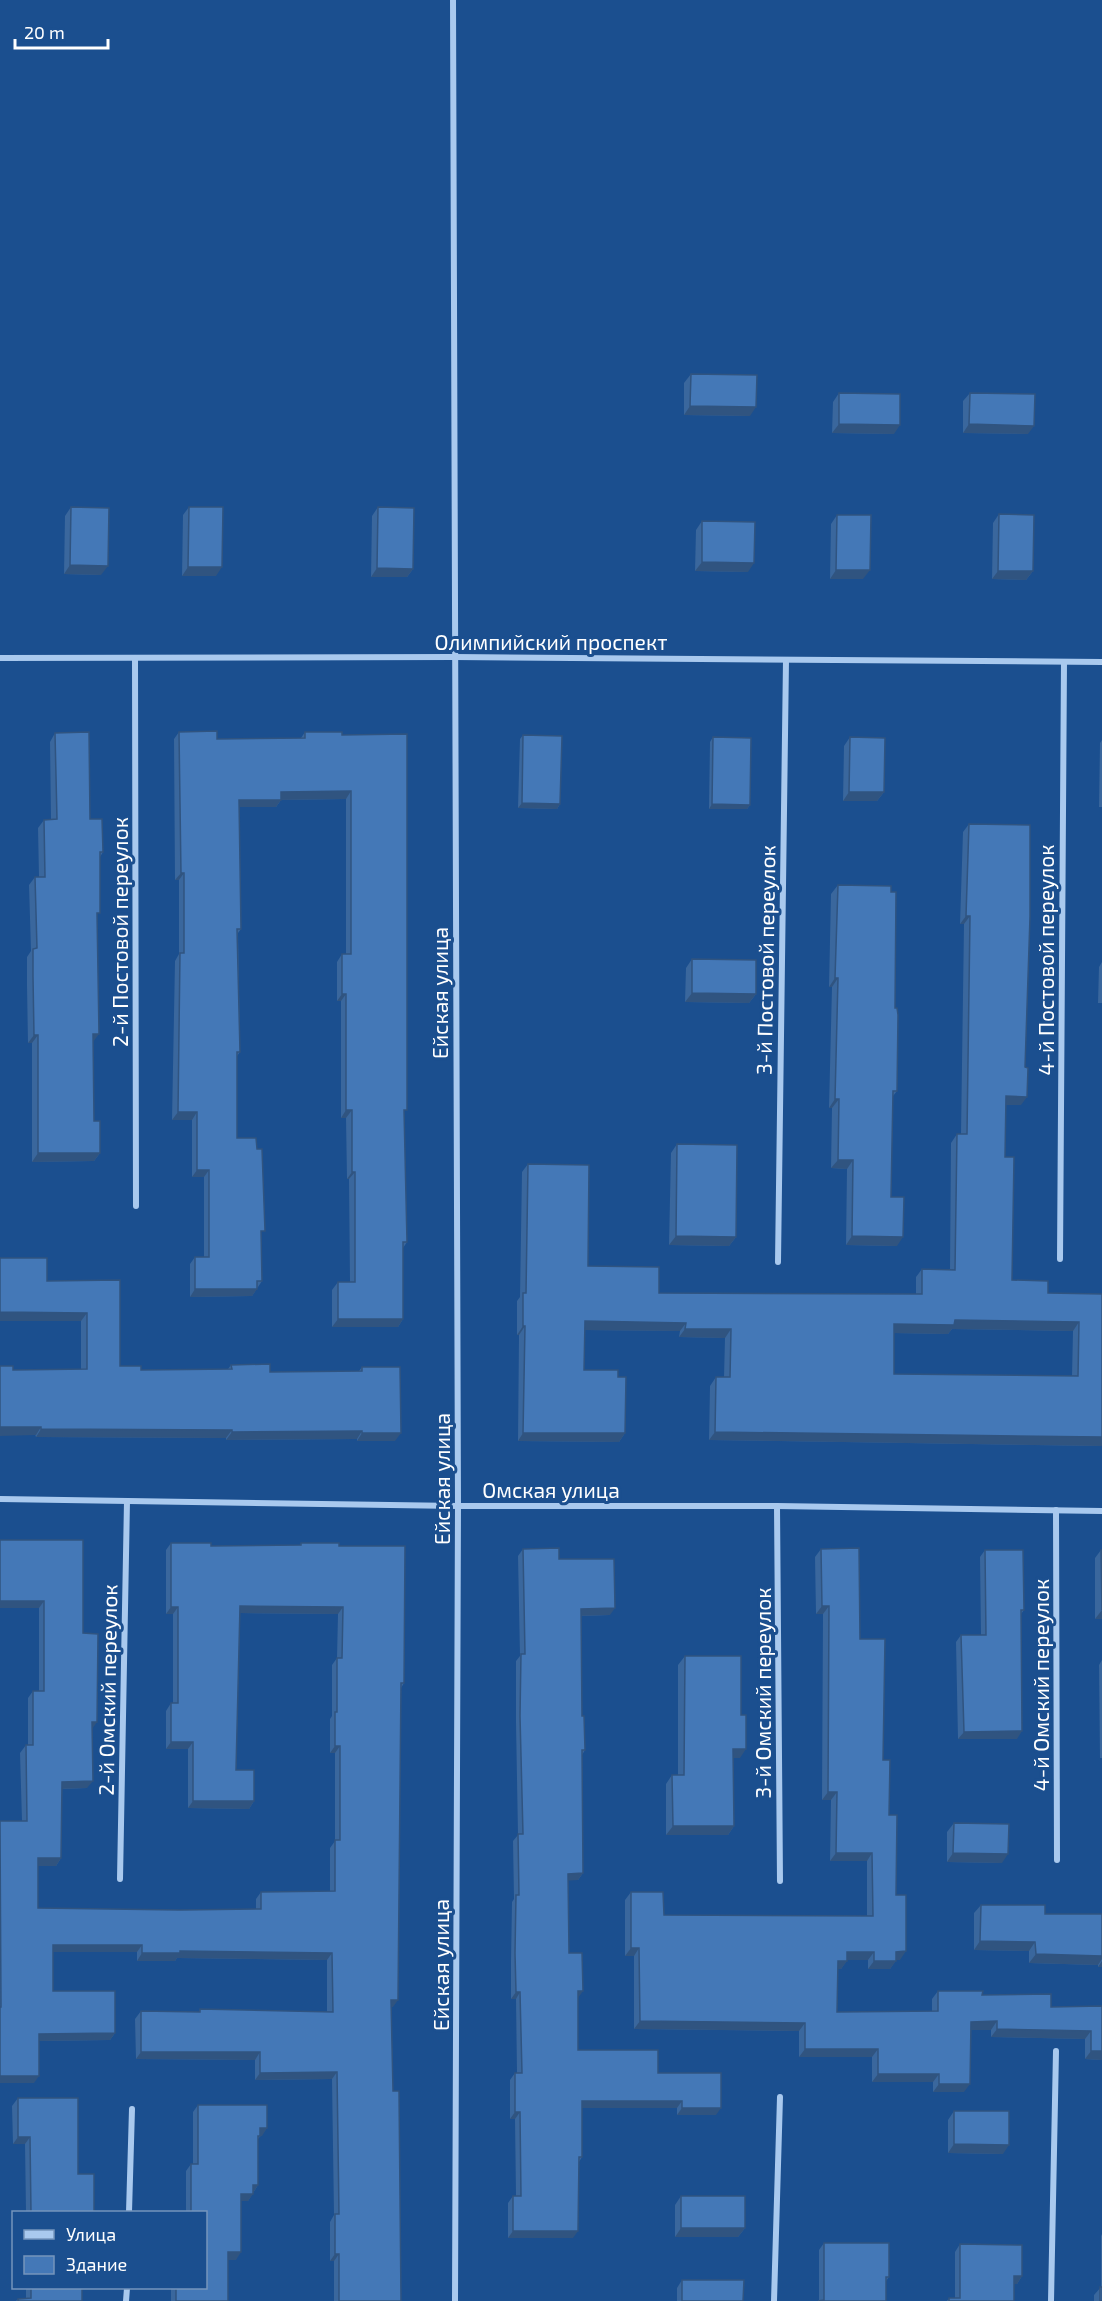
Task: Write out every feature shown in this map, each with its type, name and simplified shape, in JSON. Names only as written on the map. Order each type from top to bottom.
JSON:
[{"type":"street","name":"Ейская улица","points":[[453,0],[458,1506],[455,2301]]},
{"type":"street","name":"Олимпийский проспект","points":[[0,658],[454,657],[1102,662]]},
{"type":"street","name":"2-й Постовой переулок","points":[[135,658],[136,1206]]},
{"type":"street","name":"3-й Постовой переулок","points":[[778,1262],[786,660]]},
{"type":"street","name":"4-й Постовой переулок","points":[[1060,1259],[1064,662]]},
{"type":"street","name":"Омская улица","points":[[0,1499],[458,1506],[777,1506],[1102,1511]]},
{"type":"street","name":"2-й Омский переулок","points":[[120,1879],[127,1501]]},
{"type":"street","name":"3-й Омский переулок","points":[[777,1506],[780,1881]]},
{"type":"street","name":"4-й Омский переулок","points":[[1056,1510],[1057,1860]]},
{"type":"street","points":[[1051,2301],[1056,2051]]},
{"type":"street","points":[[774,2301],[780,2097]]},
{"type":"street","points":[[129,2211],[132,2109]]},
{"type":"building","points":[[691,374],[757,375],[756,407],[690,406]]},
{"type":"building","points":[[839,393],[900,394],[900,425],[839,424]]},
{"type":"building","points":[[970,393],[1035,394],[1034,426],[969,424]]},
{"type":"building","points":[[71,507],[109,508],[108,566],[70,565]]},
{"type":"building","points":[[189,507],[223,507],[222,567],[188,567]]},
{"type":"building","points":[[378,507],[414,508],[413,569],[377,568]]},
{"type":"building","points":[[999,514],[1034,515],[1033,571],[998,571]]},
{"type":"building","points":[[837,515],[871,515],[870,570],[836,570]]},
{"type":"building","points":[[702,521],[755,522],[754,563],[702,562]]},
{"type":"building","points":[[217,731],[217,739],[305,738],[305,732],[342,732],[342,735],[407,734],[407,1110],[404,1110],[407,1242],[403,1242],[403,1319],[338,1319],[338,1282],[355,1282],[355,1172],[352,1172],[352,1110],[346,1110],[346,994],[342,994],[342,954],[351,954],[351,791],[281,792],[281,800],[239,800],[241,929],[237,929],[240,1052],[237,1052],[237,1138],[256,1138],[257,1149],[262,1149],[265,1231],[261,1231],[262,1281],[257,1281],[257,1289],[195,1289],[195,1257],[209,1257],[209,1170],[197,1170],[197,1112],[178,1112],[180,953],[184,953],[184,873],[181,873],[179,732]]},
{"type":"building","points":[[89,732],[90,819],[102,819],[103,852],[100,852],[100,913],[97,913],[99,1034],[93,1034],[94,1121],[100,1121],[100,1153],[38,1153],[38,1035],[34,1035],[33,977],[33,949],[37,948],[35,877],[45,877],[44,820],[57,819],[55,733]]},
{"type":"building","points":[[523,735],[562,736],[560,804],[522,803]]},
{"type":"building","points":[[713,737],[751,738],[750,805],[712,804]]},
{"type":"building","points":[[850,737],[885,738],[884,792],[849,792]]},
{"type":"building","points":[[969,824],[1030,825],[1030,917],[1025,1067],[1028,1068],[1027,1097],[1006,1096],[1005,1157],[1014,1157],[1012,1280],[1048,1281],[1048,1293],[1102,1294],[1102,1437],[715,1432],[716,1377],[730,1377],[731,1329],[685,1329],[686,1323],[585,1321],[584,1370],[618,1370],[618,1377],[626,1377],[625,1433],[523,1433],[525,1326],[523,1326],[523,1293],[526,1293],[528,1164],[589,1165],[588,1266],[659,1267],[659,1293],[922,1294],[922,1269],[955,1270],[957,1134],[967,1134],[970,916],[966,916]],"holes":[[[955,1320],[1079,1322],[1078,1376],[894,1374],[894,1324],[954,1325]]]},
{"type":"building","points":[[838,885],[891,886],[891,892],[896,892],[897,1091],[893,1091],[891,1197],[904,1197],[903,1237],[852,1236],[853,1160],[838,1160],[839,1099],[835,1099]]},
{"type":"building","points":[[692,959],[756,960],[756,994],[692,993]]},
{"type":"building","points":[[677,1144],[737,1145],[736,1237],[676,1236]]},
{"type":"building","points":[[0,1258],[47,1258],[47,1281],[120,1280],[120,1366],[141,1366],[141,1370],[232,1369],[231,1365],[270,1364],[270,1372],[362,1371],[362,1367],[400,1367],[401,1433],[0,1427],[0,1366],[13,1366],[13,1370],[87,1369],[87,1313],[0,1312]]},
{"type":"building","points":[[0,1540],[83,1540],[83,1633],[98,1634],[97,1722],[92,1722],[93,1781],[62,1782],[61,1858],[38,1858],[38,1908],[261,1909],[261,1892],[335,1891],[335,1840],[340,1840],[340,1746],[335,1746],[335,1712],[337,1712],[337,1658],[342,1658],[343,1607],[240,1606],[236,1770],[254,1770],[254,1801],[193,1801],[193,1742],[171,1742],[171,1703],[178,1703],[178,1607],[171,1607],[171,1543],[211,1543],[211,1546],[339,1543],[339,1546],[405,1546],[404,1683],[401,1683],[398,2000],[391,2000],[393,2091],[399,2091],[401,2301],[339,2301],[339,2254],[335,2254],[335,2214],[339,2214],[337,2072],[260,2073],[260,2052],[141,2052],[141,2011],[200,2012],[200,2009],[333,2012],[332,1953],[180,1951],[180,1953],[142,1953],[142,1945],[53,1945],[53,1991],[115,1991],[115,2033],[39,2034],[39,2076],[0,2076],[0,1821],[27,1821],[26,1745],[33,1745],[33,1691],[44,1691],[44,1601],[0,1601]]},
{"type":"building","points":[[559,1548],[559,1559],[614,1559],[615,1608],[581,1609],[582,1716],[584,1716],[585,1750],[582,1750],[583,1873],[568,1874],[569,1953],[582,1953],[583,1991],[578,1991],[578,2050],[658,2050],[658,2073],[721,2073],[721,2108],[682,2108],[682,2101],[582,2101],[578,2231],[513,2231],[513,2196],[521,2196],[520,2112],[515,2112],[515,2073],[522,2073],[520,1992],[516,1992],[515,1953],[516,1895],[519,1895],[518,1834],[523,1834],[520,1716],[521,1654],[525,1654],[523,1549]]},
{"type":"building","points":[[859,1548],[860,1639],[885,1639],[883,1760],[890,1760],[889,1815],[897,1815],[896,1895],[906,1895],[906,1951],[896,1952],[896,1961],[874,1961],[874,1952],[847,1952],[847,1961],[838,1961],[837,2012],[938,2011],[938,1991],[983,1991],[982,1995],[1051,1994],[1051,2007],[1102,2006],[1102,2051],[1091,2051],[1091,2031],[997,2029],[997,2021],[971,2022],[970,2084],[939,2084],[939,2074],[878,2074],[878,2049],[805,2049],[805,2023],[640,2021],[639,1948],[631,1948],[631,1892],[663,1892],[664,1915],[873,1916],[872,1853],[836,1853],[837,1792],[828,1792],[829,1606],[822,1606],[821,1549]]},
{"type":"building","points":[[985,1550],[1023,1550],[1022,1731],[964,1732],[961,1635],[986,1635]]},
{"type":"building","points":[[1101,1550],[1102,1550],[1102,1610]]},
{"type":"building","points":[[685,1656],[741,1656],[741,1715],[746,1715],[746,1749],[733,1749],[734,1826],[673,1826],[672,1775],[684,1775]]},
{"type":"building","points":[[954,1823],[1009,1824],[1008,1854],[953,1853]]},
{"type":"building","points":[[981,1905],[1045,1905],[1045,1914],[1102,1914],[1102,1956],[1036,1954],[1035,1942],[980,1941]]},
{"type":"building","points":[[18,2098],[78,2098],[78,2174],[94,2174],[94,2211],[31,2211],[30,2137],[18,2137]]},
{"type":"building","points":[[198,2105],[267,2105],[267,2128],[260,2128],[260,2136],[258,2136],[258,2185],[253,2185],[253,2194],[241,2194],[241,2252],[228,2252],[228,2301],[176,2301],[176,2289],[207,2289],[207,2211],[191,2211],[191,2164],[198,2164]]},
{"type":"building","points":[[954,2111],[1009,2111],[1009,2145],[954,2144]]},
{"type":"building","points":[[681,2196],[745,2196],[745,2228],[681,2228]]},
{"type":"building","points":[[824,2243],[889,2243],[886,2301],[818,2301],[824,2300]]},
{"type":"building","points":[[960,2244],[1022,2245],[1022,2276],[1014,2276],[1014,2301],[949,2301],[949,2298],[960,2298]]},
{"type":"building","points":[[682,2280],[744,2280],[743,2301],[682,2301]]},
{"type":"building","points":[[1100,2287],[1102,2287],[1102,2301],[1100,2301]]},
{"type":"building","points":[[31,2289],[82,2289],[82,2301],[18,2301],[18,2299],[31,2298]]}]
